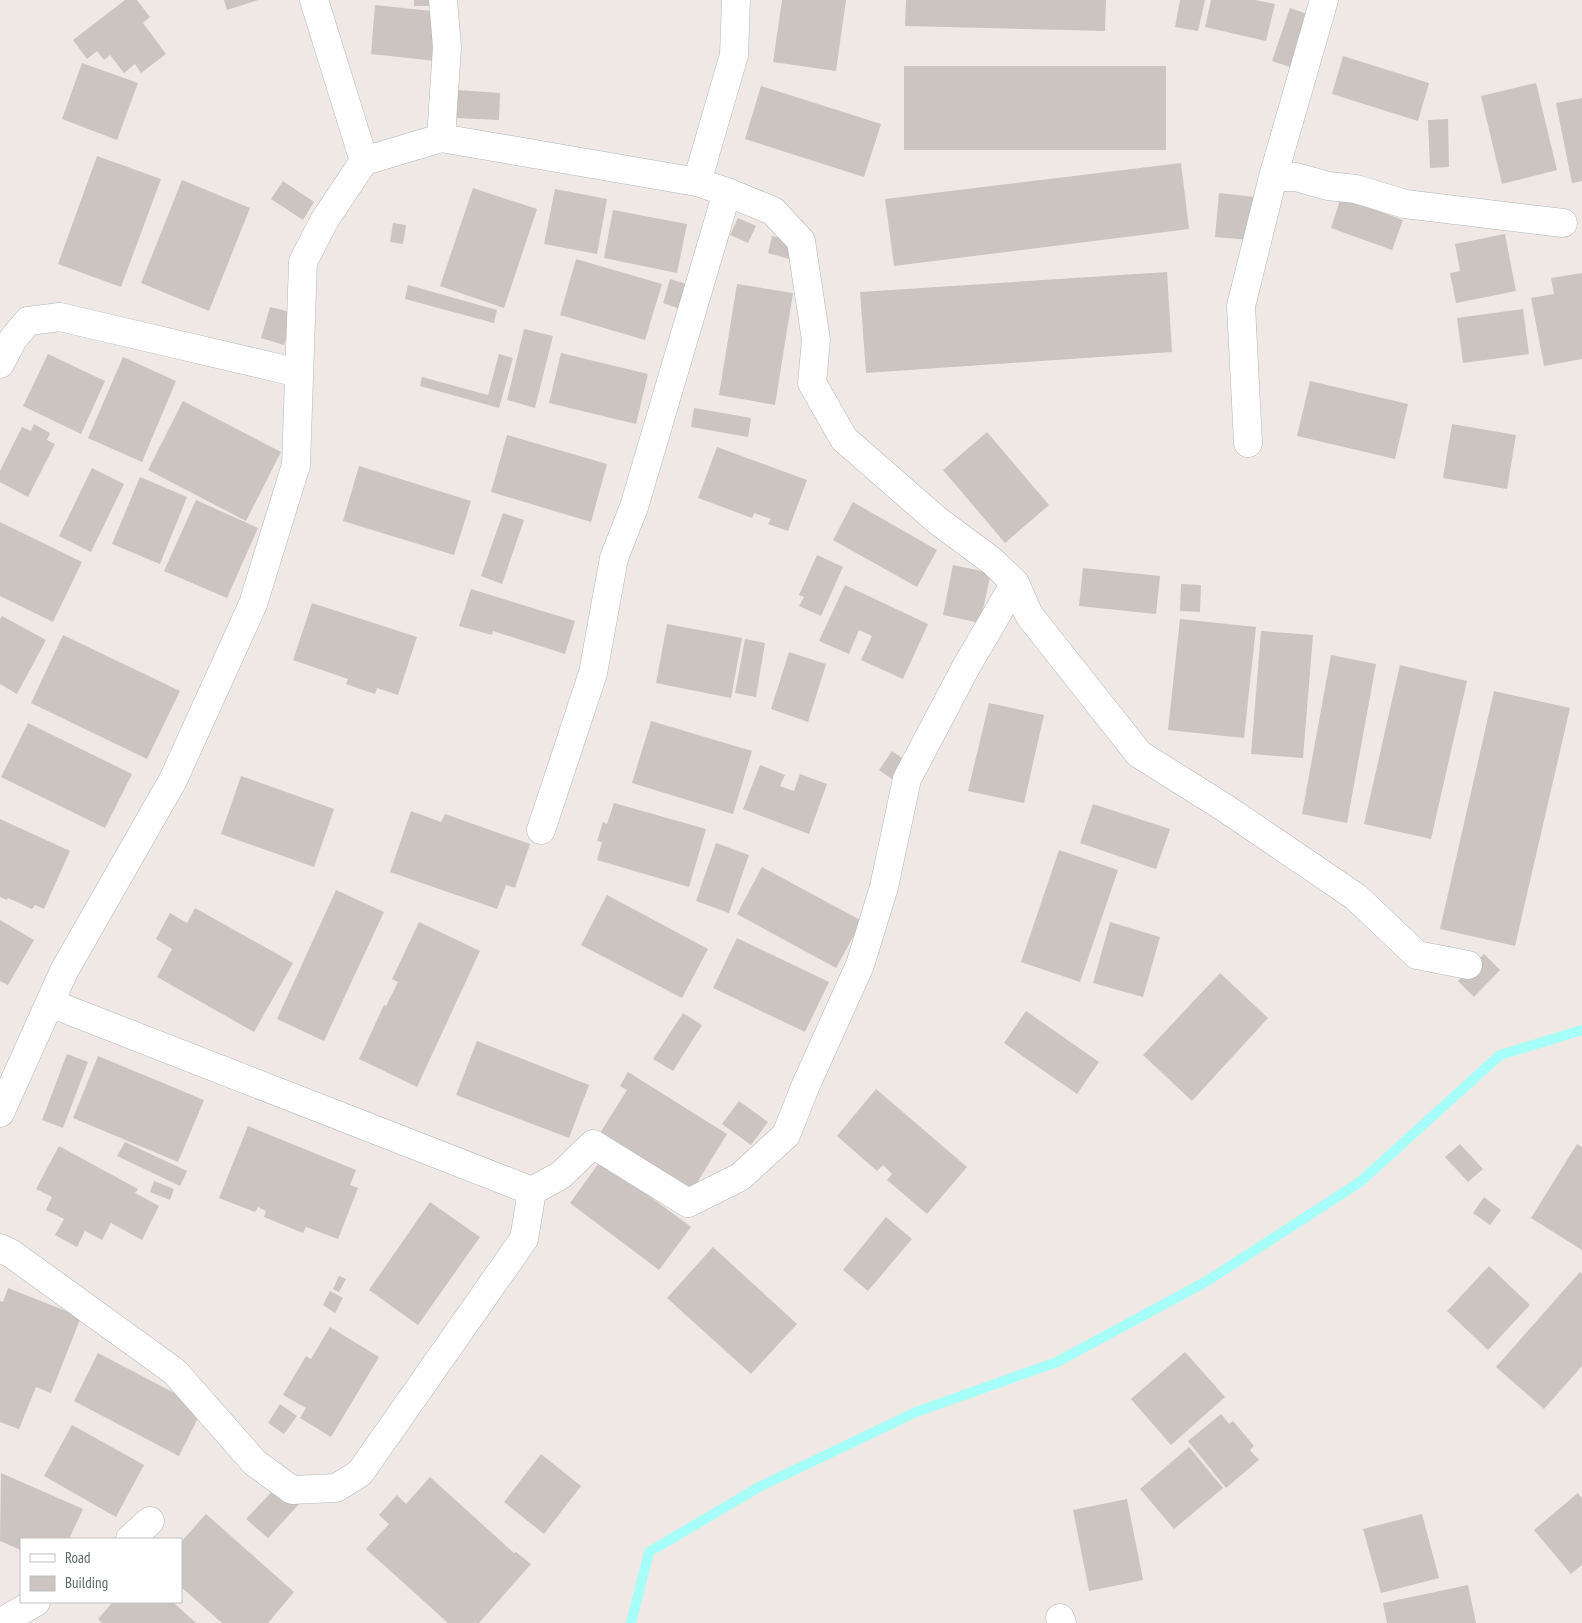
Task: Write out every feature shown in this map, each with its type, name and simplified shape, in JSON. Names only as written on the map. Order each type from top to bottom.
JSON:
[{"type":"street","points":[[314,0],[364,161]]},
{"type":"street","points":[[441,138],[447,47],[443,0]]},
{"type":"street","points":[[697,182],[734,55],[736,0]]},
{"type":"street","points":[[1248,443],[1241,306],[1273,176],[1324,0]]},
{"type":"street","points":[[0,1113],[64,971],[173,780],[253,604],[296,465],[303,262],[324,221],[364,161],[441,138],[697,182],[773,211],[802,242],[816,340],[812,383],[844,439],[938,521],[992,562],[1015,583],[1029,615],[1139,754],[1225,808],[1356,897],[1417,955],[1468,965]]},
{"type":"street","points":[[1273,176],[1296,177],[1328,186],[1356,189],[1405,204],[1563,223]]},
{"type":"street","points":[[541,830],[593,673],[614,558],[634,507],[727,192]]},
{"type":"street","points":[[0,364],[7,334],[28,320],[60,317],[299,373]]},
{"type":"street","points":[[532,1191],[561,1175],[593,1144],[688,1204],[740,1176],[786,1135],[805,1087],[860,965],[884,887],[907,779],[966,667],[1015,583]]},
{"type":"street","points":[[50,1003],[532,1191]]},
{"type":"street","points":[[0,1248],[12,1254],[175,1372],[255,1464],[292,1490],[336,1488],[360,1473],[524,1239],[532,1191]]},
{"type":"street","points":[[131,1538],[150,1521]]},
{"type":"street","points":[[5,1620],[34,1603]]},
{"type":"building","points":[[125,0],[137,0],[150,17],[143,23],[166,54],[141,73],[135,64],[124,73],[110,55],[104,60],[97,51],[87,59],[73,40]]},
{"type":"building","points":[[224,0],[258,0],[227,10]]},
{"type":"building","points":[[414,0],[439,0],[439,6],[414,6]]},
{"type":"building","points":[[782,0],[846,0],[836,71],[773,62]]},
{"type":"building","points":[[906,0],[1106,0],[1105,31],[905,26]]},
{"type":"building","points":[[1180,0],[1205,0],[1198,31],[1175,27]]},
{"type":"building","points":[[1211,0],[1255,0],[1275,4],[1266,41],[1205,27]]},
{"type":"building","points":[[375,5],[441,12],[436,61],[371,54]]},
{"type":"building","points":[[1290,8],[1307,14],[1290,67],[1272,61]]},
{"type":"building","points":[[1343,56],[1429,83],[1418,121],[1332,94]]},
{"type":"building","points":[[82,63],[138,83],[117,140],[62,119]]},
{"type":"building","points":[[904,66],[1166,66],[1166,150],[904,150]]},
{"type":"building","points":[[1536,83],[1557,170],[1502,184],[1481,96]]},
{"type":"building","points":[[761,86],[881,124],[864,177],[745,139]]},
{"type":"building","points":[[457,90],[500,93],[499,120],[455,118]]},
{"type":"building","points":[[1582,98],[1582,181],[1572,183],[1556,103]]},
{"type":"building","points":[[1448,119],[1449,167],[1430,168],[1428,120]]},
{"type":"building","points":[[97,156],[161,179],[121,287],[58,264]]},
{"type":"building","points":[[1181,163],[1189,229],[894,266],[885,199]]},
{"type":"building","points":[[182,180],[250,208],[209,311],[141,283]]},
{"type":"building","points":[[283,181],[314,202],[303,220],[271,199]]},
{"type":"building","points":[[473,188],[537,209],[504,308],[440,286]]},
{"type":"building","points":[[555,189],[607,199],[597,254],[544,244]]},
{"type":"building","points":[[1219,193],[1255,197],[1250,240],[1215,237]]},
{"type":"building","points":[[1341,197],[1403,220],[1392,250],[1331,228]]},
{"type":"building","points":[[613,210],[687,224],[677,273],[604,258]]},
{"type":"building","points":[[738,218],[756,226],[748,243],[730,235]]},
{"type":"building","points":[[393,223],[406,225],[403,244],[390,242]]},
{"type":"building","points":[[1505,234],[1516,291],[1456,303],[1450,273],[1460,271],[1455,244]]},
{"type":"building","points":[[772,236],[794,241],[789,259],[768,253]]},
{"type":"building","points":[[576,259],[662,284],[645,340],[560,315]]},
{"type":"building","points":[[1167,272],[1172,352],[866,373],[860,292]]},
{"type":"building","points":[[1582,273],[1582,359],[1544,366],[1531,298],[1554,294],[1551,278]]},
{"type":"building","points":[[670,279],[693,286],[686,311],[663,303]]},
{"type":"building","points":[[737,284],[793,293],[775,405],[719,395]]},
{"type":"building","points":[[408,285],[497,310],[494,323],[405,299]]},
{"type":"building","points":[[270,307],[294,313],[284,345],[261,338]]},
{"type":"building","points":[[1523,309],[1529,354],[1463,363],[1457,318]]},
{"type":"building","points":[[524,329],[553,336],[535,408],[507,400]]},
{"type":"building","points":[[561,353],[648,374],[636,424],[549,403]]},
{"type":"building","points":[[48,354],[105,381],[81,434],[23,406]]},
{"type":"building","points":[[499,354],[513,358],[499,408],[420,386],[422,377],[488,395]]},
{"type":"building","points":[[123,357],[176,381],[142,462],[88,438]]},
{"type":"building","points":[[1310,381],[1408,404],[1395,459],[1297,436]]},
{"type":"building","points":[[183,401],[281,452],[246,521],[148,470]]},
{"type":"building","points":[[694,408],[751,418],[748,437],[691,427]]},
{"type":"building","points":[[34,424],[50,433],[47,440],[55,444],[28,497],[0,482],[0,471],[22,427],[31,431]]},
{"type":"building","points":[[1452,424],[1516,435],[1507,489],[1443,478]]},
{"type":"building","points":[[987,432],[1049,505],[1005,543],[943,470]]},
{"type":"building","points":[[507,435],[607,464],[591,522],[491,492]]},
{"type":"building","points":[[717,447],[807,480],[788,531],[768,524],[771,519],[754,513],[752,518],[698,498]]},
{"type":"building","points":[[359,466],[471,501],[454,555],[343,521]]},
{"type":"building","points":[[92,468],[124,484],[91,552],[59,536]]},
{"type":"building","points":[[140,477],[187,497],[160,564],[112,544]]},
{"type":"building","points":[[196,500],[258,528],[227,598],[164,571]]},
{"type":"building","points":[[853,502],[937,550],[917,587],[833,540]]},
{"type":"building","points":[[503,513],[524,520],[502,584],[481,576]]},
{"type":"building","points":[[0,522],[82,562],[53,622],[0,596]]},
{"type":"building","points":[[817,555],[843,567],[821,616],[799,606],[804,597],[799,595]]},
{"type":"building","points":[[953,565],[991,573],[980,623],[943,615]]},
{"type":"building","points":[[1083,568],[1160,576],[1156,614],[1079,606]]},
{"type":"building","points":[[1181,584],[1201,585],[1200,612],[1180,611]]},
{"type":"building","points":[[845,585],[928,624],[903,679],[861,660],[872,636],[859,630],[849,654],[819,641]]},
{"type":"building","points":[[471,589],[575,621],[565,654],[493,631],[492,635],[459,626]]},
{"type":"building","points":[[312,603],[417,637],[398,695],[377,688],[375,694],[346,684],[348,679],[293,660]]},
{"type":"building","points":[[2,616],[46,640],[17,694],[0,684],[0,619]]},
{"type":"building","points":[[1180,619],[1256,627],[1244,738],[1168,730]]},
{"type":"building","points":[[667,624],[742,638],[731,698],[656,683]]},
{"type":"building","points":[[1261,631],[1313,635],[1303,758],[1251,754]]},
{"type":"building","points":[[63,635],[180,691],[147,759],[31,703]]},
{"type":"building","points":[[745,639],[765,643],[756,697],[735,693]]},
{"type":"building","points":[[789,652],[826,664],[808,722],[771,709]]},
{"type":"building","points":[[1331,655],[1376,664],[1347,823],[1302,814]]},
{"type":"building","points":[[1400,665],[1467,681],[1431,839],[1364,824]]},
{"type":"building","points":[[1494,691],[1570,708],[1515,946],[1440,929]]},
{"type":"building","points":[[989,703],[1044,715],[1024,803],[968,791]]},
{"type":"building","points":[[651,721],[752,751],[733,814],[632,783]]},
{"type":"building","points":[[28,723],[132,774],[105,828],[1,777]]},
{"type":"building","points":[[892,751],[912,765],[899,784],[879,770]]},
{"type":"building","points":[[760,765],[785,775],[780,786],[794,791],[800,774],[827,784],[809,834],[743,809]]},
{"type":"building","points":[[241,776],[334,809],[314,867],[221,834]]},
{"type":"building","points":[[614,803],[706,829],[689,887],[597,860],[602,842],[597,841],[603,822],[607,824]]},
{"type":"building","points":[[1093,804],[1170,829],[1156,869],[1080,843]]},
{"type":"building","points":[[411,811],[441,822],[445,814],[530,844],[515,888],[506,885],[497,909],[390,872]]},
{"type":"building","points":[[0,819],[70,851],[44,909],[35,905],[32,909],[8,898],[7,900],[0,897]]},
{"type":"building","points":[[716,843],[749,855],[729,913],[696,901]]},
{"type":"building","points":[[1059,850],[1118,870],[1080,982],[1021,962]]},
{"type":"building","points":[[762,867],[862,921],[836,968],[737,914]]},
{"type":"building","points":[[336,890],[384,912],[324,1041],[277,1019]]},
{"type":"building","points":[[607,895],[708,949],[682,998],[581,945]]},
{"type":"building","points":[[195,908],[293,963],[254,1032],[157,977],[172,949],[156,939],[170,913],[187,923]]},
{"type":"building","points":[[0,920],[34,940],[8,985],[0,981]]},
{"type":"building","points":[[419,922],[480,951],[417,1087],[359,1059],[384,1005],[386,1006],[398,982],[392,979]]},
{"type":"building","points":[[1110,922],[1160,937],[1143,997],[1093,983]]},
{"type":"building","points":[[737,938],[829,982],[805,1032],[713,988]]},
{"type":"building","points":[[1484,954],[1500,970],[1474,997],[1458,981]]},
{"type":"building","points":[[1220,973],[1268,1018],[1192,1101],[1143,1055]]},
{"type":"building","points":[[1026,1011],[1099,1062],[1077,1094],[1004,1043]]},
{"type":"building","points":[[683,1013],[702,1025],[673,1071],[653,1059]]},
{"type":"building","points":[[477,1041],[589,1085],[569,1138],[456,1095]]},
{"type":"building","points":[[67,1054],[88,1062],[63,1128],[42,1120]]},
{"type":"building","points":[[98,1056],[204,1100],[178,1162],[73,1118]]},
{"type":"building","points":[[628,1072],[727,1134],[692,1191],[600,1133],[627,1090],[620,1086]]},
{"type":"building","points":[[876,1089],[967,1167],[927,1214],[887,1180],[892,1174],[883,1165],[877,1171],[837,1136]]},
{"type":"building","points":[[739,1101],[768,1122],[751,1145],[722,1124]]},
{"type":"building","points":[[248,1126],[356,1170],[350,1185],[358,1188],[338,1239],[306,1227],[303,1233],[264,1217],[266,1211],[258,1207],[255,1212],[219,1198]]},
{"type":"building","points":[[125,1142],[187,1171],[180,1186],[117,1156]]},
{"type":"building","points":[[1460,1144],[1483,1169],[1468,1182],[1445,1157]]},
{"type":"building","points":[[1577,1144],[1582,1147],[1582,1250],[1531,1218]]},
{"type":"building","points":[[59,1146],[138,1189],[135,1193],[159,1206],[142,1240],[111,1223],[102,1240],[85,1231],[77,1247],[55,1235],[64,1219],[46,1210],[52,1197],[36,1189]]},
{"type":"building","points":[[601,1160],[691,1227],[659,1270],[570,1203]]},
{"type":"building","points":[[154,1181],[174,1189],[170,1200],[150,1192]]},
{"type":"building","points":[[1484,1197],[1501,1210],[1490,1225],[1473,1213]]},
{"type":"building","points":[[430,1202],[480,1237],[418,1325],[369,1290]]},
{"type":"building","points":[[886,1217],[912,1239],[868,1291],[843,1270]]},
{"type":"building","points":[[713,1247],[797,1324],[751,1374],[667,1298]]},
{"type":"building","points":[[1489,1266],[1530,1305],[1488,1350],[1447,1311]]},
{"type":"building","points":[[1580,1272],[1582,1274],[1582,1366],[1544,1409],[1496,1367]]},
{"type":"building","points":[[339,1276],[346,1279],[339,1292],[333,1289]]},
{"type":"building","points":[[8,1288],[81,1317],[51,1393],[36,1387],[19,1429],[0,1422],[0,1301],[3,1302]]},
{"type":"building","points":[[330,1291],[343,1298],[335,1313],[323,1305]]},
{"type":"building","points":[[330,1327],[379,1357],[331,1437],[300,1418],[306,1408],[283,1395],[306,1356],[311,1359]]},
{"type":"building","points":[[1185,1352],[1225,1397],[1171,1445],[1131,1399]]},
{"type":"building","points":[[98,1353],[203,1408],[179,1456],[74,1401]]},
{"type":"building","points":[[280,1404],[297,1416],[284,1434],[268,1423]]},
{"type":"building","points":[[1221,1414],[1229,1424],[1233,1421],[1254,1446],[1250,1450],[1259,1460],[1226,1488],[1188,1441]]},
{"type":"building","points":[[72,1425],[144,1465],[116,1517],[44,1476]]},
{"type":"building","points":[[1189,1447],[1223,1488],[1174,1529],[1140,1489]]},
{"type":"building","points":[[541,1454],[581,1486],[544,1534],[504,1502]]},
{"type":"building","points":[[1,1473],[83,1509],[69,1538],[20,1538],[20,1550],[0,1541]]},
{"type":"building","points":[[430,1477],[514,1553],[516,1552],[531,1564],[479,1623],[448,1623],[366,1549],[389,1524],[379,1515],[397,1495],[406,1504]]},
{"type":"building","points":[[279,1484],[300,1503],[268,1538],[246,1519]]},
{"type":"building","points":[[1578,1493],[1582,1498],[1582,1565],[1571,1574],[1534,1530]]},
{"type":"building","points":[[1127,1499],[1143,1580],[1089,1591],[1073,1510]]},
{"type":"building","points":[[206,1514],[294,1592],[268,1623],[222,1623],[182,1588],[182,1541]]},
{"type":"building","points":[[1422,1514],[1439,1578],[1381,1593],[1363,1529]]},
{"type":"building","points":[[1468,1585],[1476,1623],[1387,1623],[1383,1603]]},
{"type":"building","points":[[112,1603],[174,1603],[196,1623],[102,1623],[98,1619]]},
{"type":"waterway","points":[[631,1623],[649,1552],[759,1487],[916,1412],[1057,1362],[1207,1281],[1360,1182],[1500,1055],[1582,1030]]}]
